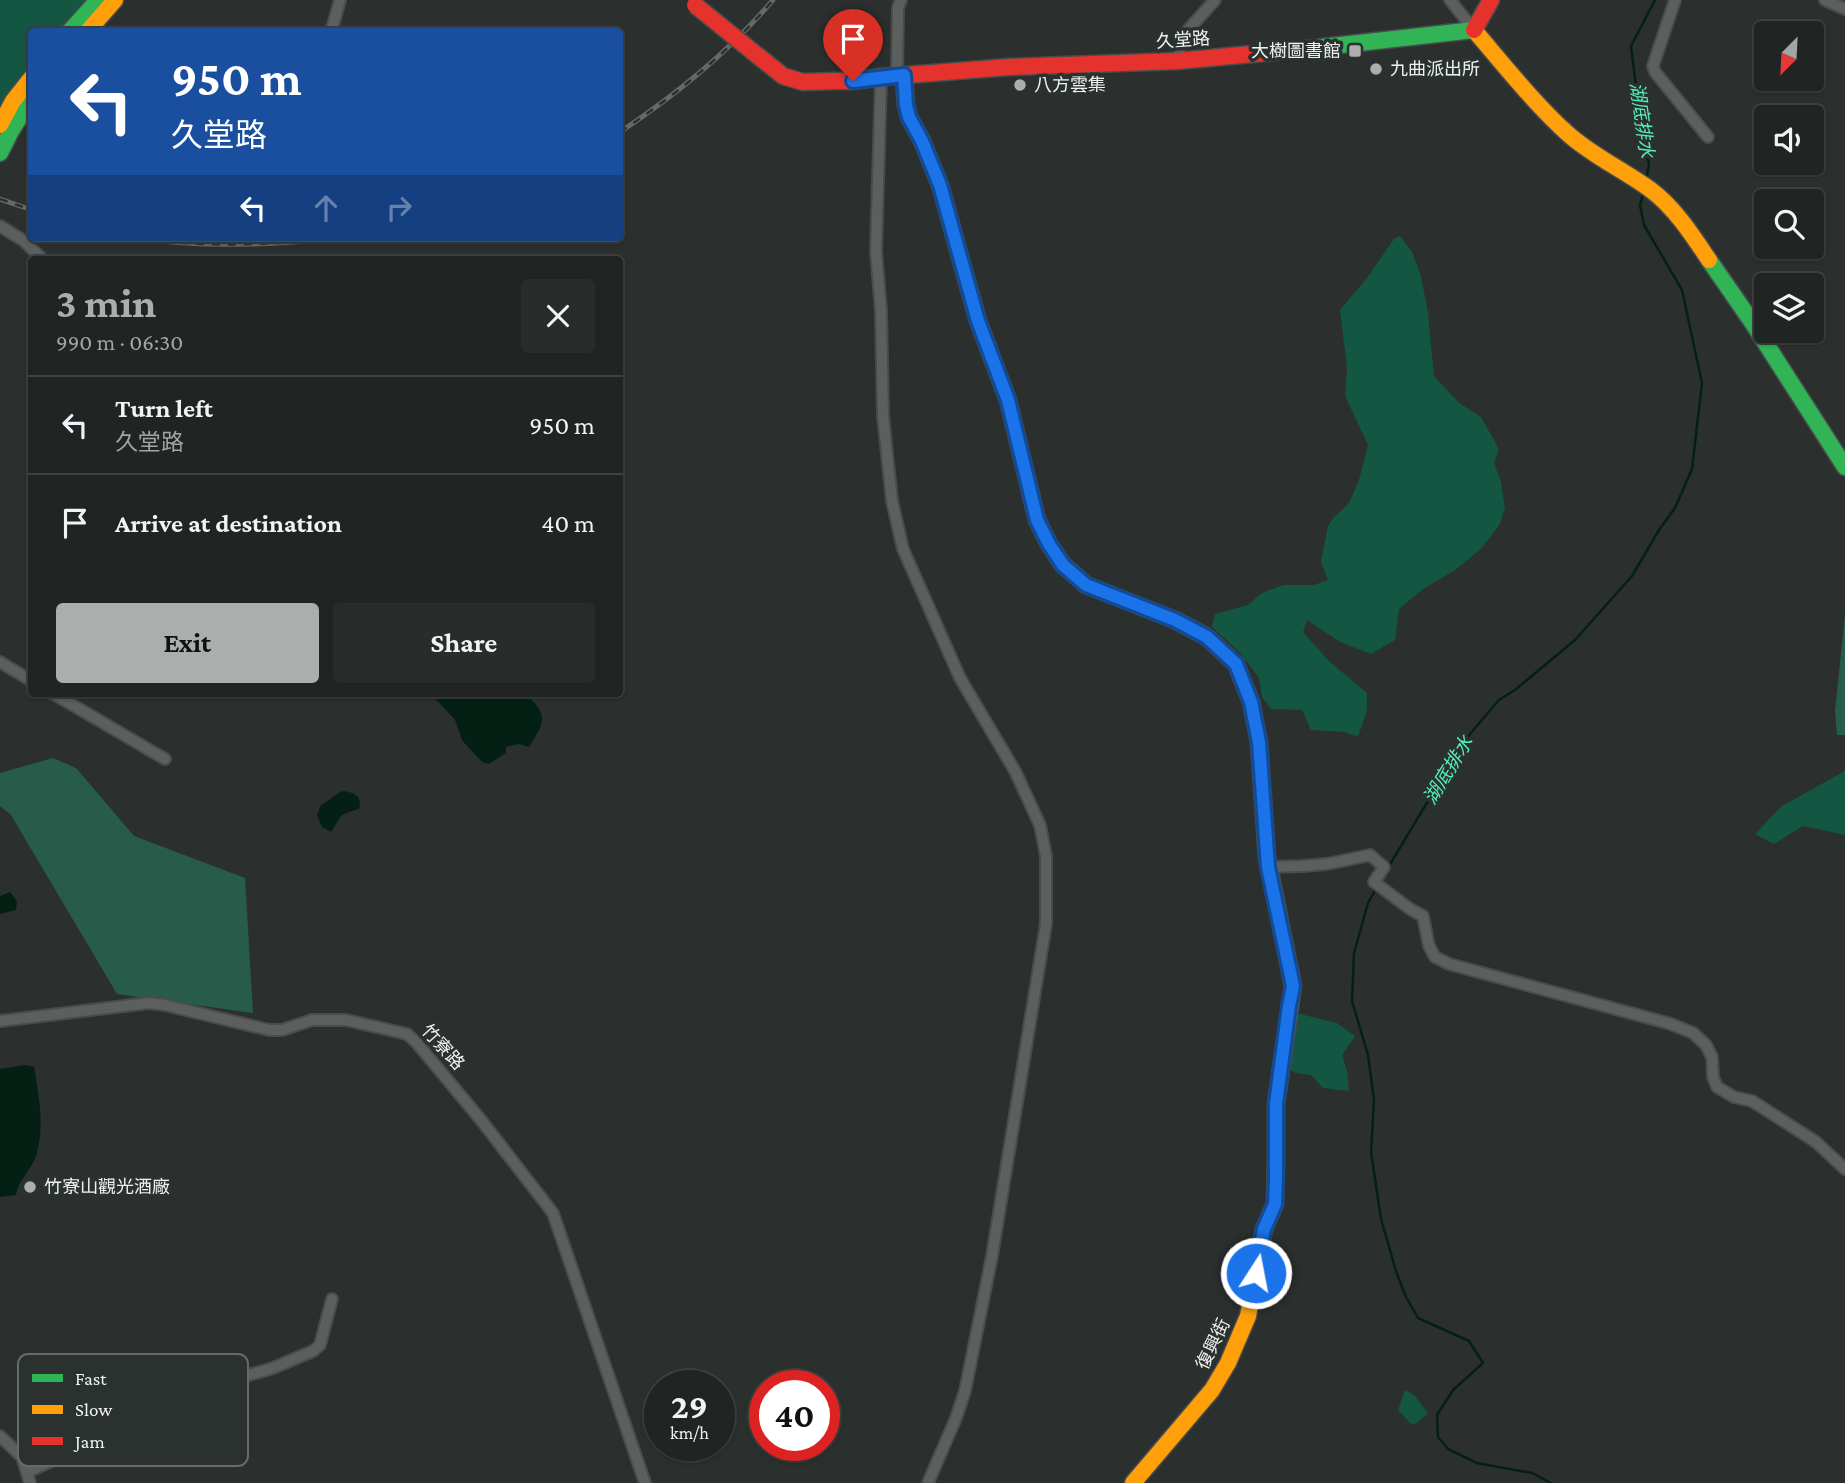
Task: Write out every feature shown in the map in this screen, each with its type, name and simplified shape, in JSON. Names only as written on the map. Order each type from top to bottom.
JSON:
[{"type":"street","points":[[73,28],[98,0]]},
{"type":"street","points":[[90,28],[115,0]]},
{"type":"street","points":[[332,28],[340,0]]},
{"type":"street","name":"復興街","points":[[901,0],[898,8],[894,77],[940,185],[978,321],[1008,400],[1037,520],[1063,565],[1086,585],[1175,620],[1207,637],[1236,664],[1251,702],[1259,742],[1268,867],[1293,986],[1276,1104],[1275,1204],[1264,1229],[1248,1316],[1228,1363],[1212,1390],[1133,1483]]},
{"type":"street","points":[[1177,61],[1182,40],[1188,30],[1215,0]]},
{"type":"street","points":[[1450,0],[1513,76],[1568,134],[1652,191],[1693,236],[1845,467]]},
{"type":"street","points":[[1474,30],[1491,0]]},
{"type":"street","points":[[1675,0],[1653,66],[1708,138]]},
{"type":"street","points":[[1825,0],[1845,9]]},
{"type":"street","name":"久堂路","points":[[694,2],[783,76],[803,82],[853,81],[1009,67],[1177,61],[1474,30]]},
{"type":"street","points":[[894,77],[876,251],[881,311],[883,416],[892,501],[903,549],[960,678],[1015,771],[1040,825],[1046,856],[1046,924],[992,1256],[965,1391],[928,1483]]},
{"type":"street","points":[[0,125],[13,100],[28,81]]},
{"type":"street","points":[[0,153],[28,104]]},
{"type":"street","points":[[0,226],[23,241],[39,256]]},
{"type":"street","points":[[0,662],[28,679]]},
{"type":"street","points":[[59,697],[165,759]]},
{"type":"street","points":[[1268,867],[1327,864],[1370,855],[1384,867],[1374,882],[1423,916],[1434,957],[1449,964],[1671,1024],[1693,1033],[1706,1045],[1712,1057],[1713,1077],[1717,1087],[1734,1097],[1752,1101],[1816,1142],[1845,1169]]},
{"type":"street","name":"竹寮路","points":[[0,1021],[149,1003],[165,1004],[269,1030],[282,1030],[312,1020],[346,1020],[407,1034],[481,1120],[553,1213],[645,1483]]},
{"type":"street","points":[[248,1375],[273,1368],[313,1351],[320,1345],[332,1299]]},
{"type":"street","points":[[0,1436],[18,1453]]},
{"type":"street","points":[[29,1477],[52,1466]]},
{"type":"green space","points":[[0,0],[92,0],[74,28],[28,28],[28,99],[0,142]]},
{"type":"green space","points":[[1400,236],[1412,252],[1421,276],[1428,313],[1434,376],[1459,403],[1481,417],[1499,449],[1494,463],[1501,482],[1505,508],[1500,524],[1481,549],[1399,609],[1395,640],[1371,654],[1340,642],[1307,620],[1303,632],[1329,661],[1367,693],[1367,710],[1358,737],[1345,732],[1311,730],[1302,710],[1271,709],[1262,697],[1259,678],[1240,653],[1212,627],[1215,614],[1248,605],[1262,593],[1283,585],[1314,585],[1328,580],[1321,562],[1328,526],[1349,503],[1359,480],[1368,445],[1345,396],[1347,368],[1340,310],[1367,278],[1394,239]]},
{"type":"green space","points":[[1845,771],[1845,835],[1803,826],[1774,844],[1755,834],[1782,806]]},
{"type":"green space","points":[[1292,1012],[1337,1023],[1355,1036],[1342,1055],[1349,1091],[1323,1088],[1311,1075],[1295,1073],[1285,1065]]},
{"type":"green space","points":[[1405,1390],[1414,1395],[1428,1413],[1414,1425],[1398,1410]]},
{"type":"shaded area","points":[[1845,615],[1845,735],[1837,735],[1835,711]]},
{"type":"shaded area","points":[[434,697],[529,697],[538,707],[542,718],[539,730],[529,747],[519,744],[506,747],[506,753],[489,764],[482,762],[462,740],[455,720]]},
{"type":"shaded area","points":[[53,758],[76,768],[134,836],[245,878],[253,1013],[117,994],[11,815],[0,806],[0,773]]},
{"type":"shaded area","points":[[342,791],[350,792],[359,798],[359,809],[341,816],[331,832],[322,827],[317,815],[321,805]]},
{"type":"shaded area","points":[[10,892],[17,901],[16,910],[0,914],[0,896]]},
{"type":"shaded area","points":[[25,1065],[34,1067],[36,1078],[40,1112],[39,1145],[34,1161],[16,1195],[0,1197],[0,1069]]},
{"type":"waterway","name":"湖底排水","points":[[1646,180],[1649,165],[1631,46],[1655,0]]},
{"type":"waterway","name":"湖底排水","points":[[1389,866],[1464,741],[1499,700],[1575,640],[1632,576],[1675,508],[1692,469],[1702,383],[1682,290],[1644,225],[1640,205],[1643,194]]},
{"type":"waterway","name":"湖底排水","points":[[1377,887],[1368,903],[1354,953],[1352,1001],[1368,1055],[1374,1100],[1371,1152],[1381,1219],[1396,1271],[1418,1318],[1469,1341],[1483,1363],[1453,1390],[1437,1415],[1438,1437],[1448,1449],[1477,1463],[1532,1473],[1551,1483]]},
{"type":"railway","points":[[623,130],[701,72],[773,0]]},
{"type":"railway","points":[[0,199],[28,209]]},
{"type":"railway","points":[[173,242],[294,242]]},
{"type":"traffic: fast","points":[[73,28],[98,0]]},
{"type":"traffic: fast","points":[[1305,49],[1474,30]]},
{"type":"traffic: fast","points":[[0,153],[28,104]]},
{"type":"traffic: fast","points":[[1709,260],[1845,467]]},
{"type":"traffic: fast","points":[[1076,576],[1086,585],[1175,620],[1207,637],[1236,664],[1251,702],[1259,742],[1267,858],[1293,986],[1276,1104],[1276,1163]]},
{"type":"traffic: slow","points":[[90,28],[115,0]]},
{"type":"traffic: slow","points":[[1474,30],[1567,133],[1651,190],[1668,205],[1709,260]]},
{"type":"traffic: slow","points":[[904,75],[909,117],[940,185],[978,321],[1008,400],[1037,520],[1063,565],[1076,576]]},
{"type":"traffic: slow","points":[[0,125],[13,101],[28,82]]},
{"type":"traffic: slow","points":[[1133,1483],[1212,1390],[1228,1363],[1248,1316],[1264,1229],[1275,1204],[1276,1163]]},
{"type":"traffic: jam","points":[[1474,30],[1491,0]]},
{"type":"traffic: jam","points":[[695,5],[783,76],[803,82],[835,81]]},
{"type":"traffic: jam","points":[[835,81],[1009,67],[1177,61],[1305,49]]},
{"type":"place","name":"大樹圖書館","points":[[1355,51]]},
{"type":"place","name":"九曲派出所","points":[[1376,69]]},
{"type":"place","name":"八方雲集","points":[[1020,85]]},
{"type":"place","name":"竹寮山觀光酒廠","points":[[30,1187]]},
{"type":"route","points":[[853,81],[904,75],[909,117],[940,185],[978,321],[1008,400],[1037,520],[1049,544],[1063,565],[1086,585],[1136,603],[1207,637],[1236,664],[1251,702],[1259,742],[1268,867],[1293,986],[1276,1104],[1275,1204],[1264,1229],[1256,1273]]}]
